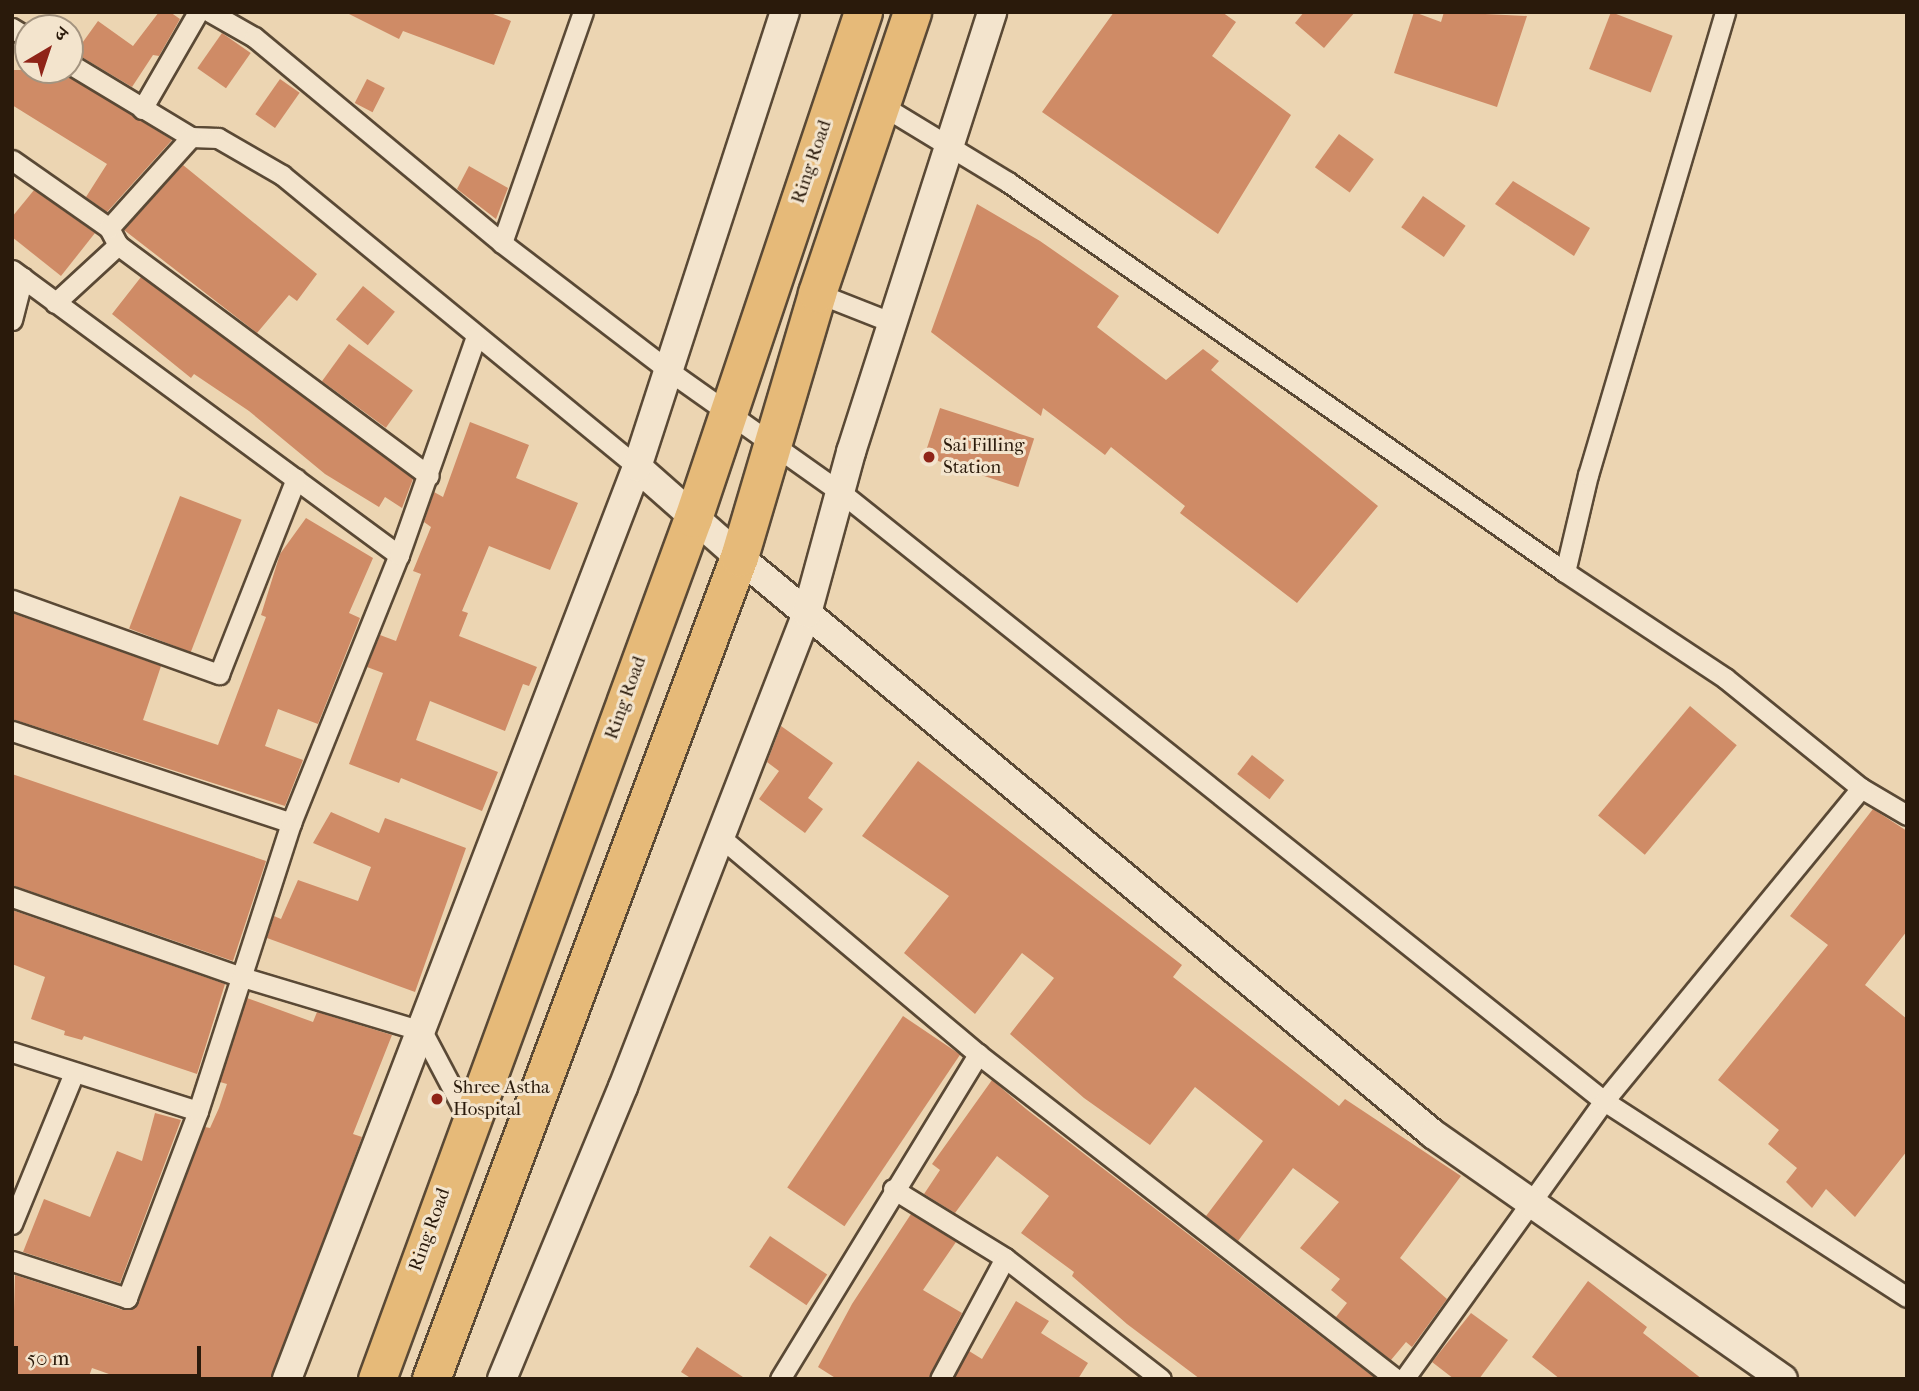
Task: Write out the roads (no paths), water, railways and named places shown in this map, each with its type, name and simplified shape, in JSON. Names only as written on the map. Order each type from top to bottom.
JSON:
[{"type":"highway","name":"Ring Road","points":[[377,1379],[469,1120],[693,518],[726,410],[863,12]]},
{"type":"highway","points":[[431,1379],[739,557],[775,443],[817,293],[878,103],[912,12]]},
{"type":"street","points":[[142,109],[198,12]]},
{"type":"street","points":[[502,243],[583,12]]},
{"type":"street","points":[[287,1379],[638,467],[672,373],[785,12]]},
{"type":"street","points":[[502,1379],[623,1087],[807,613],[843,494],[851,452],[992,12]]},
{"type":"street","points":[[1565,572],[1588,475],[1725,12]]},
{"type":"street","points":[[217,14],[254,37],[502,243],[672,373],[775,443],[843,494],[1604,1101],[1907,1297]]},
{"type":"street","points":[[84,73],[191,137],[218,138],[282,175],[638,467],[739,557],[1433,1134],[1532,1200],[1783,1379]]},
{"type":"street","points":[[878,103],[1008,182],[1565,572],[1725,678],[1861,788],[1907,815]]},
{"type":"street","points":[[55,303],[113,237],[191,137]]},
{"type":"street","points":[[12,160],[429,475]]},
{"type":"street","points":[[17,274],[399,555]]},
{"type":"street","points":[[12,320],[17,274]]},
{"type":"street","points":[[817,293],[893,323]]},
{"type":"street","points":[[12,1261],[127,1298],[198,1111],[291,823],[399,555],[476,336]]},
{"type":"street","points":[[12,600],[219,674],[296,479]]},
{"type":"street","points":[[12,731],[291,823]]},
{"type":"street","points":[[1404,1379],[1604,1101],[1861,788]]},
{"type":"street","points":[[719,836],[978,1054],[1396,1379]]},
{"type":"street","points":[[12,897],[242,977],[422,1031],[469,1120]]},
{"type":"street","points":[[12,1052],[198,1111]]},
{"type":"street","points":[[780,1379],[893,1189],[978,1054]]},
{"type":"street","points":[[12,1224],[74,1073]]},
{"type":"street","points":[[893,1189],[1005,1258],[1161,1379]]},
{"type":"street","points":[[940,1379],[1005,1258]]},
{"type":"place","name":"Sai Filling Station","points":[[929,457]]},
{"type":"place","name":"Shree Astha Hospital","points":[[437,1099]]}]
